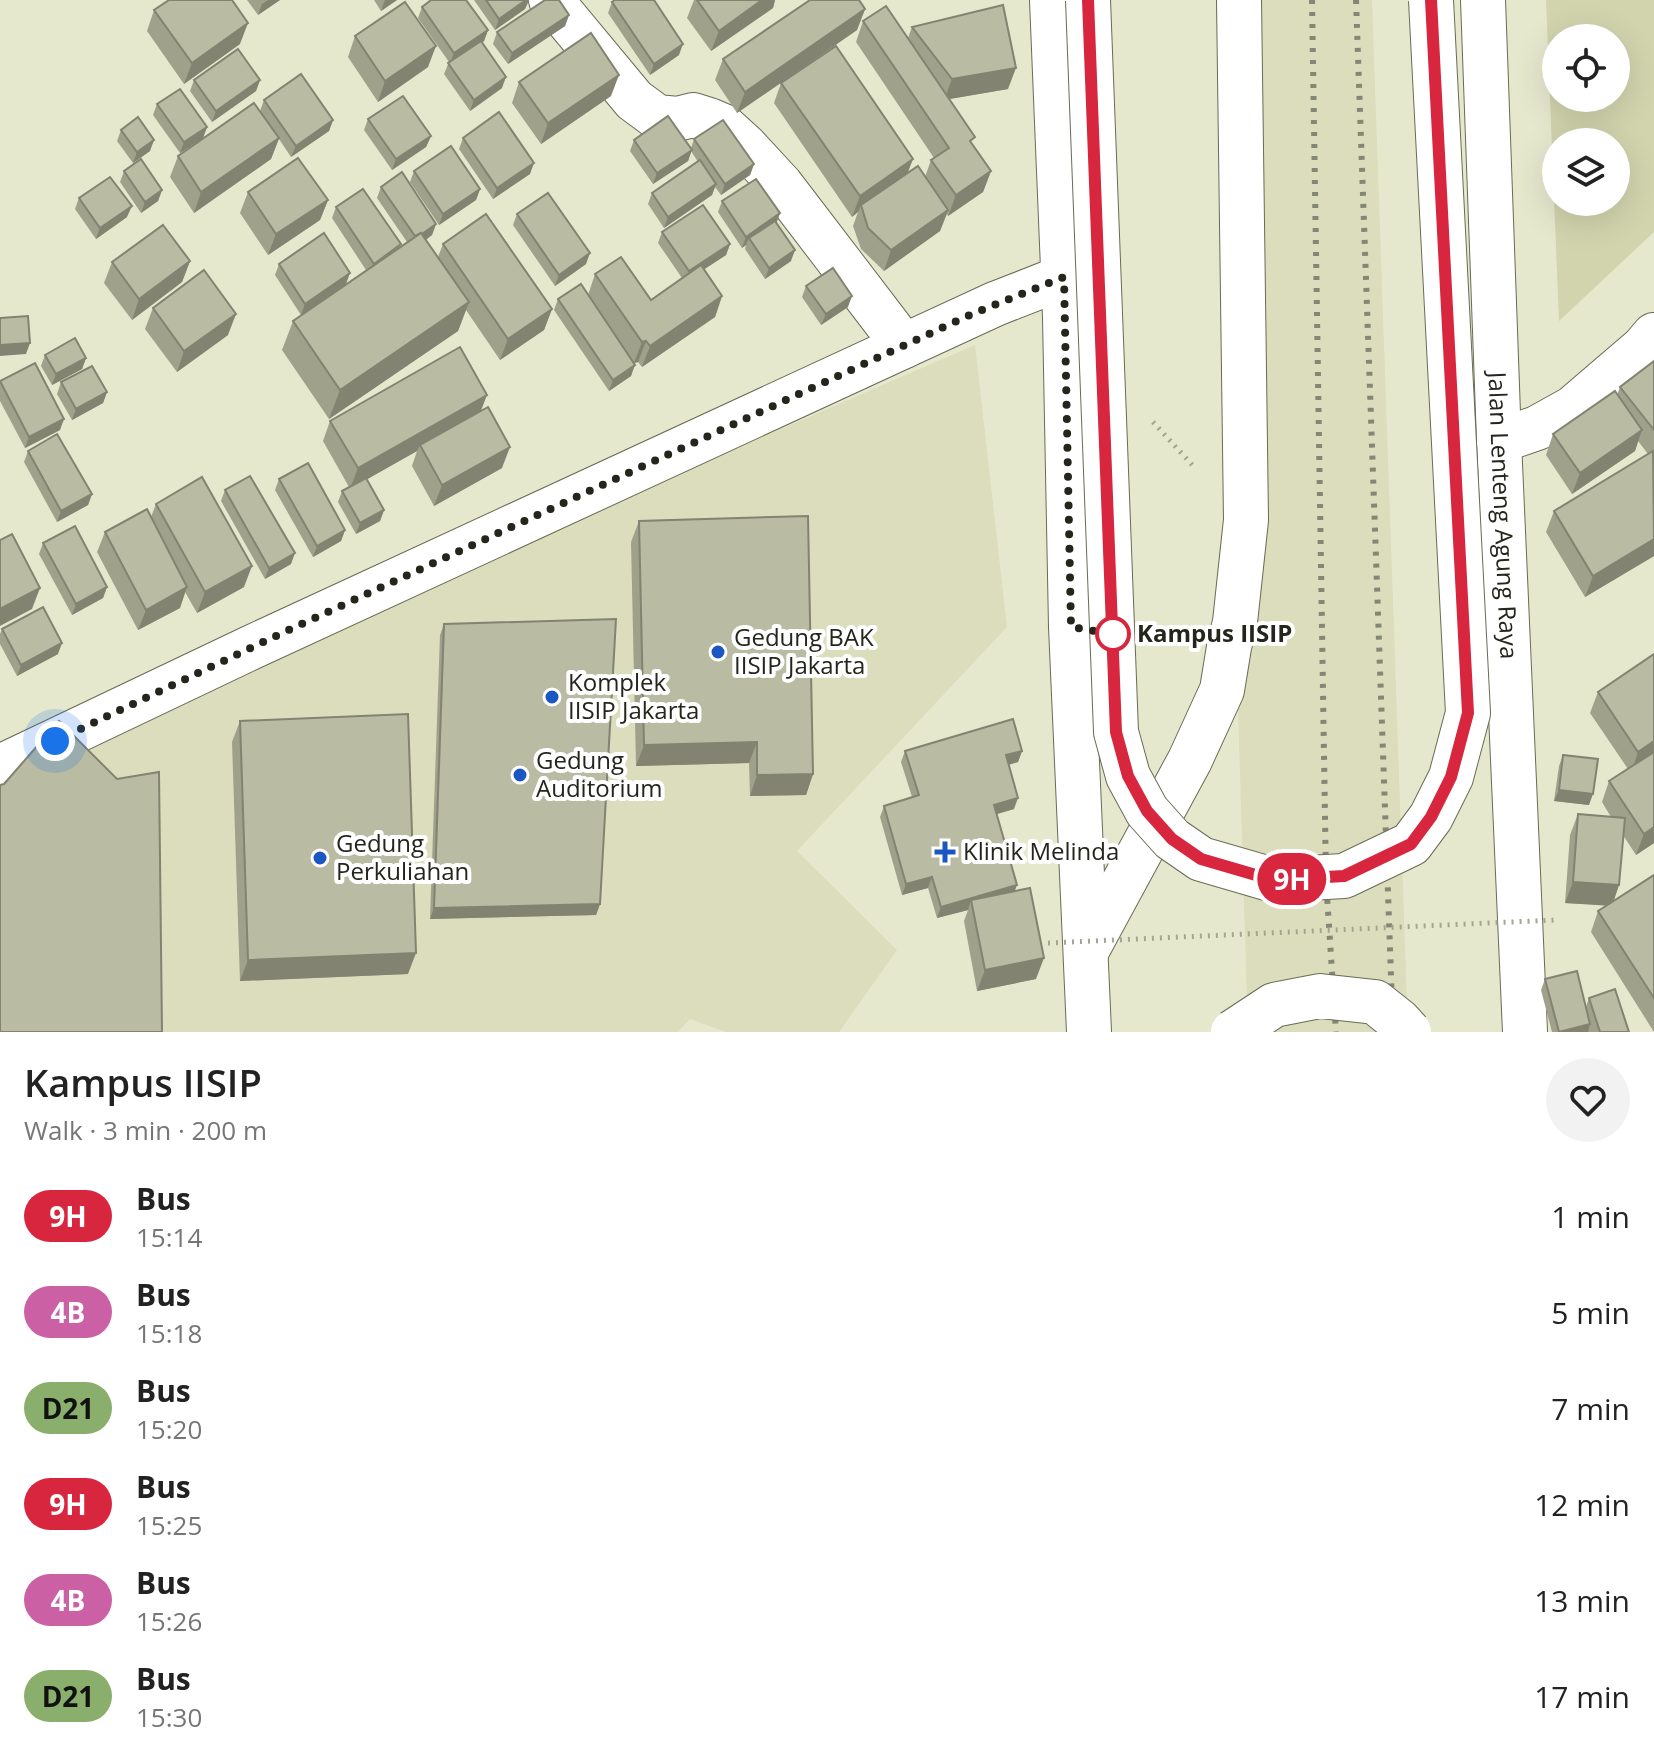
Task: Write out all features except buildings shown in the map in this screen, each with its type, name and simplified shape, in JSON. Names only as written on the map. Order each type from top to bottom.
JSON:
[{"type":"main road","points":[[551,0],[634,100],[657,117],[677,119],[693,115],[709,120],[723,126],[745,146],[781,185],[904,346]]},
{"type":"main road","points":[[1052,0],[1064,277],[1071,627],[1067,946],[1089,1032]]},
{"type":"main road","points":[[1088,0],[1116,732],[1128,776],[1147,811],[1172,839],[1201,859],[1273,880],[1344,876],[1411,844],[1431,817],[1451,777],[1468,713],[1431,0]]},
{"type":"main road","points":[[1067,946],[1122,884],[1190,760],[1222,690],[1235,622],[1246,520],[1239,0]]},
{"type":"main road","name":"Jalan Lenteng Agung Raya","points":[[1483,0],[1525,1032]]},
{"type":"main road","points":[[0,767],[264,641],[995,304],[1064,277]]},
{"type":"main road","points":[[1499,441],[1537,428],[1573,408],[1654,335]]},
{"type":"main road","points":[[1233,1032],[1274,1005],[1320,996],[1375,1002],[1409,1032]]},
{"type":"path","points":[[1067,946],[1555,920]]},
{"type":"shaded area","points":[[1216,0],[1372,0],[1408,1032],[1248,1032]]},
{"type":"shaded area","points":[[1546,0],[1654,0],[1654,232],[1559,321],[1555,216],[1630,216],[1630,128],[1551,128],[1551,112],[1630,112],[1630,24],[1547,24]]},
{"type":"shaded area","name":"Komplek IISIP Jakarta","points":[[975,345],[1007,627],[797,851],[897,950],[839,1032],[726,1032],[690,1019],[678,1032],[0,1032],[0,767]]},
{"type":"railway","points":[[1312,0],[1326,880],[1336,1032]]},
{"type":"railway","points":[[1356,0],[1393,1032]]},
{"type":"bus line","name":"9H","points":[[1088,0],[1116,732],[1128,776],[1147,811],[1172,839],[1201,859],[1273,880],[1344,876],[1411,844],[1431,817],[1451,777],[1468,713],[1431,0]]},
{"type":"place","name":"Kampus IISIP","points":[[1113,634]]},
{"type":"place","name":"Gedung BAK IISIP Jakarta","points":[[718,652]]},
{"type":"place","name":"Komplek IISIP Jakarta","points":[[552,697]]},
{"type":"place","name":"Gedung Auditorium","points":[[520,775]]},
{"type":"place","name":"Klinik Melinda","points":[[945,852]]},
{"type":"place","name":"Gedung Perkuliahan","points":[[320,858]]},
{"type":"route","points":[[55,741],[972,314],[1064,277],[1071,627],[1113,634]]}]
